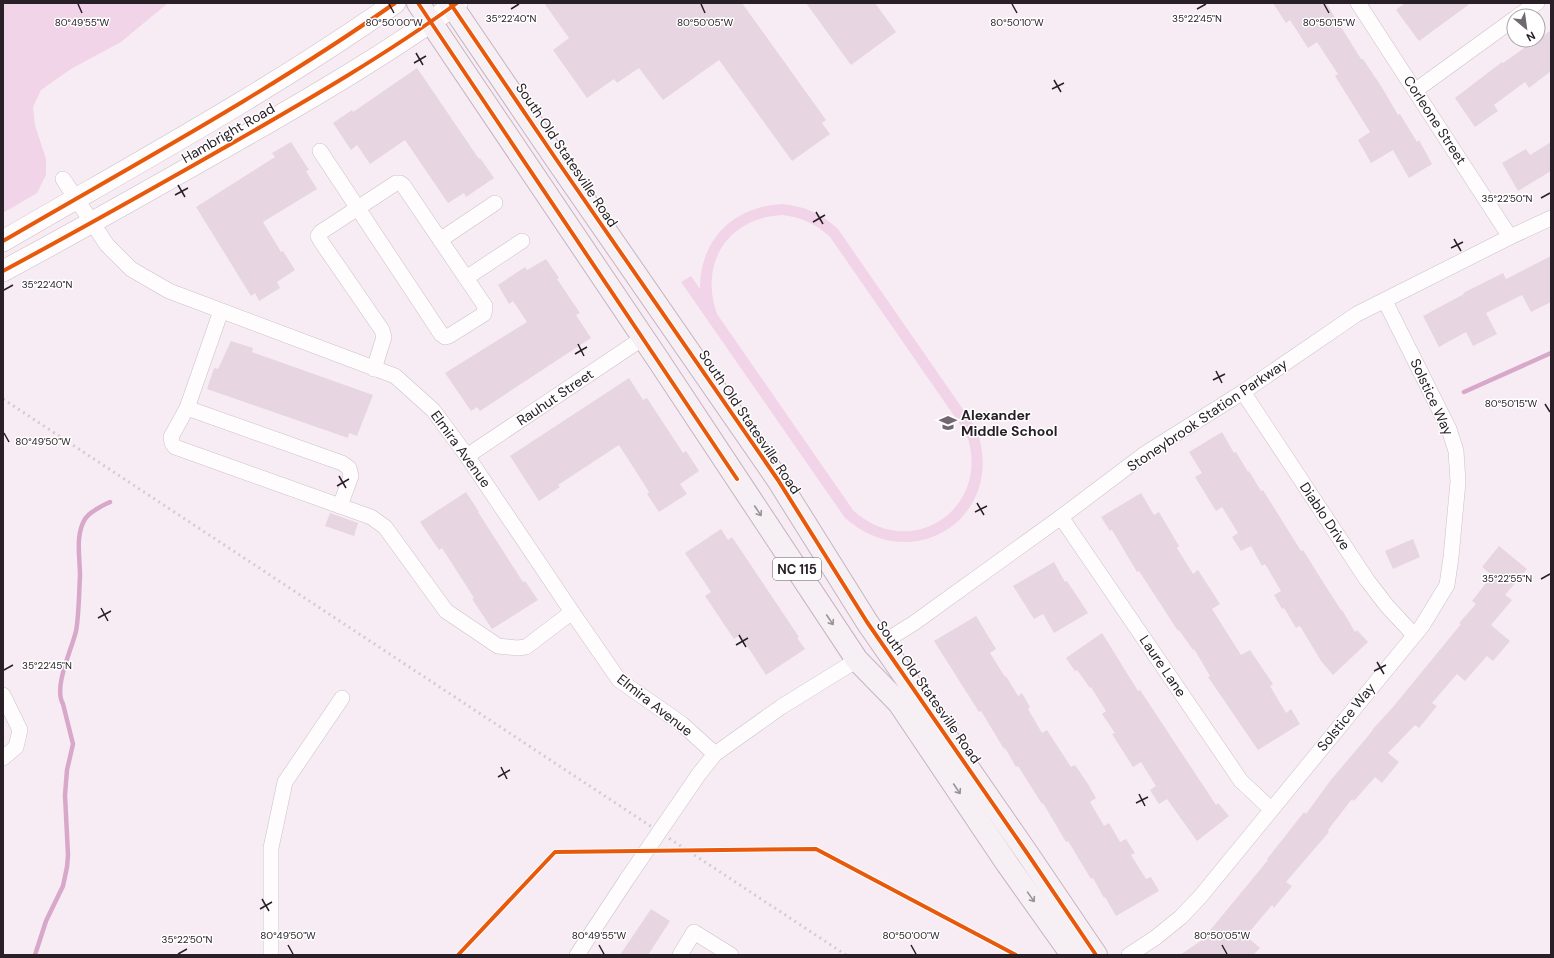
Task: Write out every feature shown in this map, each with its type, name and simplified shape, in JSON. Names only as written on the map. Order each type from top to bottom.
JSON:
[{"type":"main road","name":"NC 115","points":[[418,3],[857,660],[899,703],[1008,865],[1072,955]]},
{"type":"main road","name":"South Old Statesville Road","points":[[453,4],[556,159],[778,480],[882,643],[990,798],[1096,955]]},
{"type":"main road","points":[[776,538],[792,545],[803,554],[860,633],[867,640],[882,643]]},
{"type":"main road","points":[[857,660],[866,658],[879,661],[946,753],[990,798]]},
{"type":"street","name":"Hambright Road","points":[[3,241],[262,90],[395,3]]},
{"type":"street","name":"Corleone Street","points":[[1358,3],[1416,90],[1510,237]]},
{"type":"street","name":"Hambright Road","points":[[3,271],[93,223],[314,96],[364,66],[453,4]]},
{"type":"street","points":[[1416,90],[1506,25]]},
{"type":"street","points":[[320,151],[357,208],[445,337],[484,314],[486,310],[485,306],[403,185],[396,183],[357,208],[321,232],[318,236],[382,330],[384,337],[374,368]]},
{"type":"street","name":"Elmira Avenue","points":[[63,179],[107,245],[131,269],[169,291],[395,376],[433,410],[467,456],[619,680],[682,724],[715,754]]},
{"type":"street","points":[[440,240],[495,203]]},
{"type":"street","name":"Stoneybrook Station Parkway","points":[[882,643],[914,623],[1061,517],[1146,453],[1243,392],[1357,314],[1551,218]]},
{"type":"street","points":[[466,278],[522,241]]},
{"type":"street","name":"Solstice Way","points":[[1129,955],[1155,938],[1181,917],[1200,896],[1422,626],[1447,585],[1458,482],[1456,451],[1449,429],[1385,301]]},
{"type":"street","points":[[220,310],[187,408],[171,437],[172,443],[175,447],[371,517],[385,527],[446,611],[498,646],[517,648],[526,647],[572,612]]},
{"type":"street","name":"Rauhut Street","points":[[467,456],[643,338]]},
{"type":"street","name":"Diablo Drive","points":[[1243,392],[1367,580],[1387,606],[1414,635]]},
{"type":"street","points":[[187,408],[342,463],[349,468],[351,476],[340,506]]},
{"type":"street","name":"Laure Lane","points":[[1061,517],[1241,781],[1271,809]]},
{"type":"street","points":[[577,955],[699,774],[715,754],[781,707],[857,660]]},
{"type":"street","points":[[3,694],[20,730],[16,747],[3,758]]},
{"type":"street","points":[[271,955],[271,848],[285,782],[342,698]]},
{"type":"street","points":[[680,955],[694,932],[731,955]]},
{"type":"shaded area","points":[[3,3],[168,3],[121,42],[71,69],[41,90],[33,107],[35,125],[46,159],[46,175],[37,193],[3,213]]},
{"type":"shaded area","points":[[782,204],[806,209],[826,219],[838,229],[976,428],[983,459],[979,487],[967,511],[949,528],[925,539],[899,542],[872,535],[845,518],[681,282],[691,276],[700,289],[706,255],[713,241],[723,229],[735,219],[764,206]],"holes":[[[782,215],[808,222],[819,228],[830,237],[966,433],[972,460],[968,484],[958,504],[942,520],[922,529],[899,531],[876,525],[853,510],[717,314],[712,295],[712,277],[715,261],[722,246],[733,234],[747,225],[763,218]]]},
{"type":"building","points":[[544,3],[742,3],[826,120],[822,123],[830,134],[792,161],[719,60],[663,100],[639,68],[617,83],[614,79],[587,98],[553,50],[569,38]]},
{"type":"building","points":[[806,3],[875,3],[896,32],[851,65]]},
{"type":"building","points":[[1273,3],[1326,3],[1361,59],[1363,59],[1381,86],[1398,115],[1400,114],[1417,142],[1419,140],[1432,164],[1409,178],[1393,150],[1371,163],[1358,140],[1370,132],[1335,76],[1338,74],[1317,42],[1308,48],[1290,20],[1286,23]]},
{"type":"building","points":[[1405,3],[1471,3],[1419,41],[1396,10]]},
{"type":"building","points":[[1551,30],[1551,71],[1529,88],[1525,82],[1494,105],[1498,111],[1475,127],[1455,98],[1502,62],[1503,63],[1524,48],[1546,48],[1546,34]]},
{"type":"building","points":[[417,68],[479,159],[480,158],[494,178],[466,197],[464,193],[448,203],[405,140],[370,164],[357,145],[351,150],[333,123],[352,110],[353,112]]},
{"type":"building","points":[[291,142],[309,170],[306,171],[317,189],[263,222],[281,252],[283,251],[295,270],[277,282],[280,288],[259,301],[255,293],[251,296],[196,207],[275,157],[272,153]]},
{"type":"building","points":[[1551,142],[1551,171],[1518,191],[1502,163],[1526,149],[1530,155]]},
{"type":"building","points":[[1551,256],[1551,302],[1531,312],[1522,295],[1486,313],[1497,334],[1473,346],[1466,332],[1439,347],[1423,316],[1464,294],[1463,293],[1503,273],[1506,279]]},
{"type":"building","points":[[546,259],[559,278],[557,279],[580,313],[576,315],[591,338],[480,411],[477,407],[471,411],[445,373],[527,322],[513,301],[509,304],[498,285],[525,267],[527,270]]},
{"type":"building","points":[[231,341],[253,348],[252,352],[373,395],[357,436],[349,433],[348,438],[207,389],[214,368],[218,369]]},
{"type":"building","points":[[629,378],[643,400],[647,398],[683,453],[686,451],[699,471],[680,484],[687,494],[659,512],[647,494],[649,492],[619,445],[558,485],[560,487],[539,501],[510,456]]},
{"type":"building","points":[[1222,432],[1234,453],[1236,452],[1261,491],[1263,490],[1301,551],[1303,550],[1355,632],[1357,630],[1368,642],[1333,675],[1321,661],[1300,626],[1296,628],[1284,608],[1282,609],[1274,595],[1281,591],[1265,564],[1262,566],[1251,546],[1241,551],[1232,537],[1238,533],[1222,507],[1216,511],[1195,477],[1202,473],[1189,452]]},
{"type":"building","points":[[466,492],[523,582],[525,581],[538,600],[492,629],[472,599],[474,598],[442,548],[439,550],[420,522]]},
{"type":"building","points":[[1141,493],[1154,515],[1159,512],[1179,546],[1177,548],[1193,574],[1198,570],[1220,604],[1212,609],[1241,655],[1250,650],[1273,684],[1270,686],[1286,713],[1291,709],[1300,724],[1258,750],[1208,677],[1210,676],[1194,649],[1193,650],[1179,630],[1178,631],[1139,571],[1137,572],[1112,530],[1110,531],[1101,517]]},
{"type":"building","points":[[330,513],[358,523],[354,536],[325,526]]},
{"type":"building","points":[[721,529],[728,540],[732,537],[799,637],[797,638],[805,649],[766,675],[740,635],[734,639],[705,596],[711,592],[685,553]]},
{"type":"building","points":[[1413,539],[1420,557],[1393,569],[1385,551]]},
{"type":"building","points":[[1499,546],[1527,569],[1505,595],[1512,600],[1491,625],[1510,641],[1493,661],[1487,656],[1465,681],[1457,674],[1432,703],[1437,706],[1419,728],[1415,725],[1388,753],[1399,762],[1382,783],[1375,777],[1354,801],[1352,799],[1328,830],[1329,832],[1286,882],[1292,886],[1274,908],[1272,905],[1246,936],[1260,948],[1253,955],[1180,955],[1202,940],[1268,860],[1267,859],[1304,812],[1306,814],[1330,781],[1461,624],[1459,623],[1476,604],[1472,601],[1492,575],[1482,567]]},
{"type":"building","points":[[1054,562],[1065,582],[1067,581],[1088,613],[1054,633],[1043,614],[1034,619],[1013,586]]},
{"type":"building","points":[[976,616],[996,649],[990,653],[1018,696],[1022,693],[1030,707],[1028,709],[1042,733],[1047,730],[1071,767],[1075,765],[1096,798],[1090,802],[1104,826],[1109,823],[1120,842],[1126,839],[1135,853],[1131,855],[1146,879],[1151,877],[1159,891],[1116,916],[1093,878],[1091,879],[1068,841],[1066,842],[1043,803],[1042,804],[1018,766],[1016,767],[981,711],[979,712],[934,641]]},
{"type":"building","points":[[1102,633],[1138,691],[1140,690],[1216,805],[1218,803],[1229,816],[1197,841],[1167,799],[1159,804],[1150,790],[1156,786],[1141,762],[1133,767],[1112,734],[1115,733],[1102,714],[1106,711],[1091,687],[1090,688],[1077,670],[1075,671],[1066,658]]},
{"type":"building","points":[[651,909],[670,921],[648,955],[620,955]]},
{"type":"waterway","points":[[1464,392],[1551,353]]},
{"type":"waterway","points":[[35,955],[46,921],[63,886],[67,867],[68,855],[65,795],[67,770],[73,744],[60,688],[64,668],[77,625],[80,576],[80,532],[87,516],[96,509],[110,502]]},
{"type":"railway","points":[[3,399],[846,955]]},
{"type":"cycle path","points":[[3,241],[251,97],[395,3]]},
{"type":"cycle path","points":[[418,3],[737,479]]},
{"type":"cycle path","points":[[450,3],[778,480],[867,622],[1096,955]]},
{"type":"cycle path","points":[[3,271],[236,141],[320,92],[376,58],[457,3]]},
{"type":"cycle path","points":[[458,955],[555,852],[816,849],[1016,955]]},
{"type":"place","name":"Alexander Middle School","points":[[948,423]]}]
